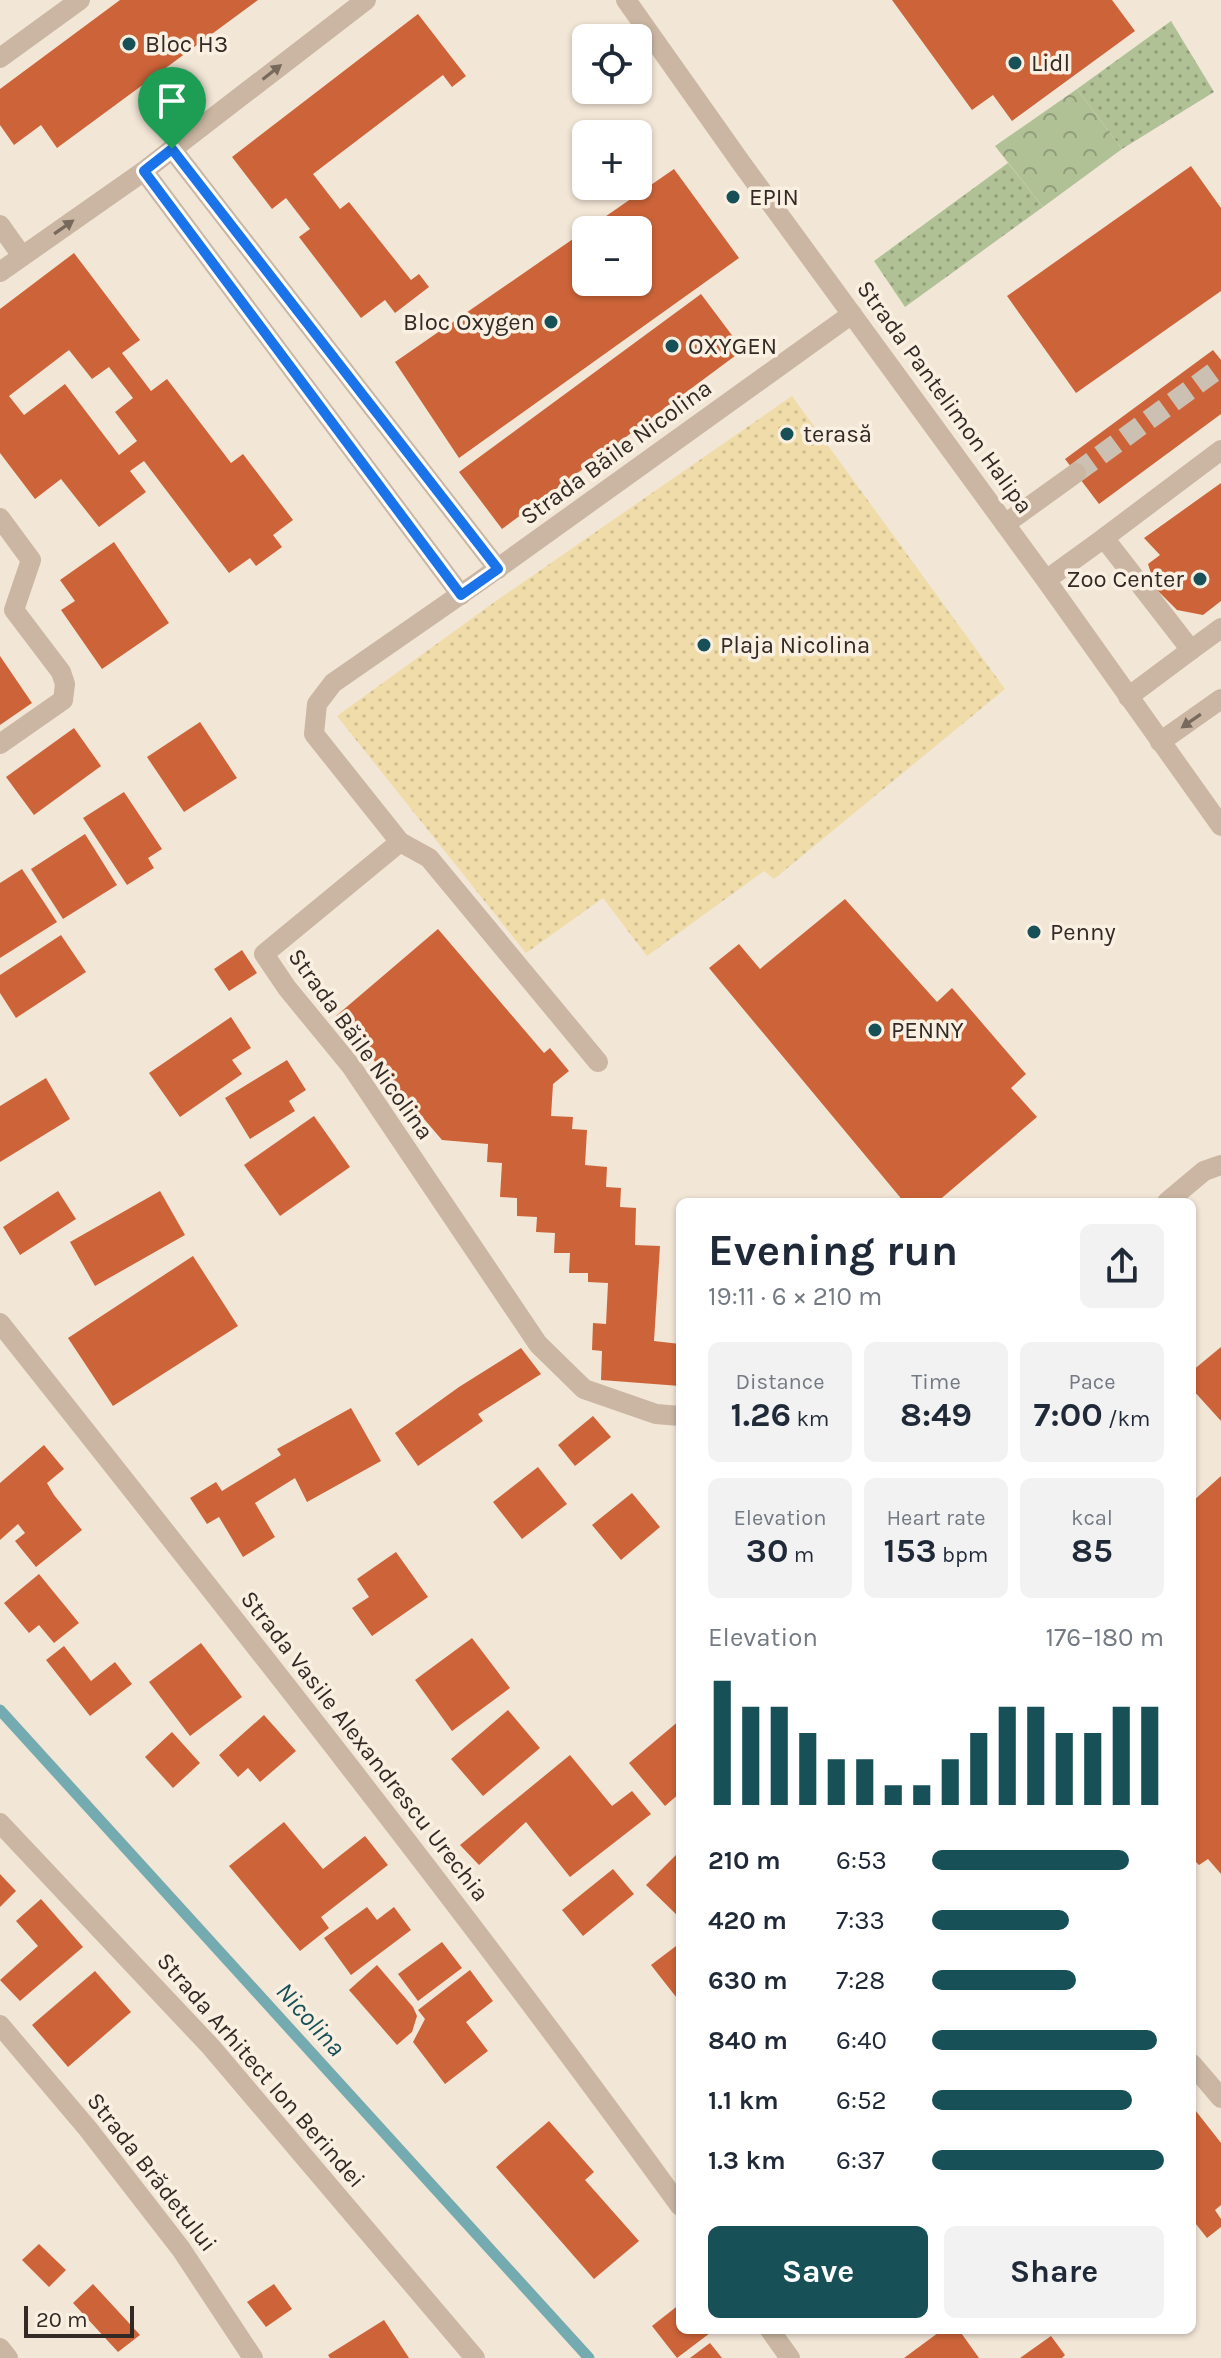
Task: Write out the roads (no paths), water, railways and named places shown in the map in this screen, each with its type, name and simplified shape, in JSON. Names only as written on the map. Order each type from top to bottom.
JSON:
[{"type":"street","points":[[0,58],[80,0]]},
{"type":"street","points":[[0,272],[144,171],[366,0]]},
{"type":"street","name":"Strada Pantelimon Halipa","points":[[626,0],[1221,826]]},
{"type":"street","points":[[172,149],[498,569]]},
{"type":"street","points":[[144,171],[461,595]]},
{"type":"street","points":[[0,225],[22,256]]},
{"type":"street","name":"Strada Băile Nicolina","points":[[676,1416],[656,1414],[584,1389],[538,1344],[351,1066],[287,988],[264,954],[400,842],[314,734],[317,704],[333,683],[498,569],[852,314]]},
{"type":"street","points":[[1046,580],[1221,450]]},
{"type":"street","points":[[1005,524],[1076,473]]},
{"type":"street","points":[[0,518],[31,560],[14,610],[61,672],[65,684],[63,700],[0,744]]},
{"type":"street","points":[[1104,538],[1191,650]]},
{"type":"street","points":[[1128,697],[1221,628]]},
{"type":"street","points":[[1160,742],[1221,699]]},
{"type":"street","points":[[400,842],[429,858],[598,1062]]},
{"type":"street","points":[[1172,1198],[1204,1171],[1221,1165]]},
{"type":"street","name":"Strada Vasile Alexandrescu Urechia","points":[[0,1323],[273,1667],[588,2080],[676,2201]]},
{"type":"street","name":"Strada Arhitect Ion Berindei","points":[[0,1823],[211,2047],[475,2358]]},
{"type":"street","name":"Strada Brădetului","points":[[0,2025],[88,2129],[181,2249],[253,2358]]},
{"type":"street","points":[[1196,2069],[1221,2098]]},
{"type":"street","points":[[773,2334],[790,2358]]},
{"type":"street","points":[[0,2348],[8,2358]]},
{"type":"waterway","name":"Nicolina","points":[[0,1710],[589,2358]]},
{"type":"tunnel","points":[[1076,473],[1221,367]]},
{"type":"place","name":"Bloc H3","points":[[129,44]]},
{"type":"place","name":"Lidl","points":[[1015,63]]},
{"type":"place","name":"EPIN","points":[[733,197]]},
{"type":"place","name":"Bloc Oxygen","points":[[551,322]]},
{"type":"place","name":"OXYGEN","points":[[672,346]]},
{"type":"place","name":"terasă","points":[[787,434]]},
{"type":"place","name":"Zoo Center","points":[[1200,579]]},
{"type":"place","name":"Plaja Nicolina","points":[[704,645]]},
{"type":"place","name":"Penny","points":[[1034,932]]},
{"type":"place","name":"PENNY","points":[[875,1030]]}]
